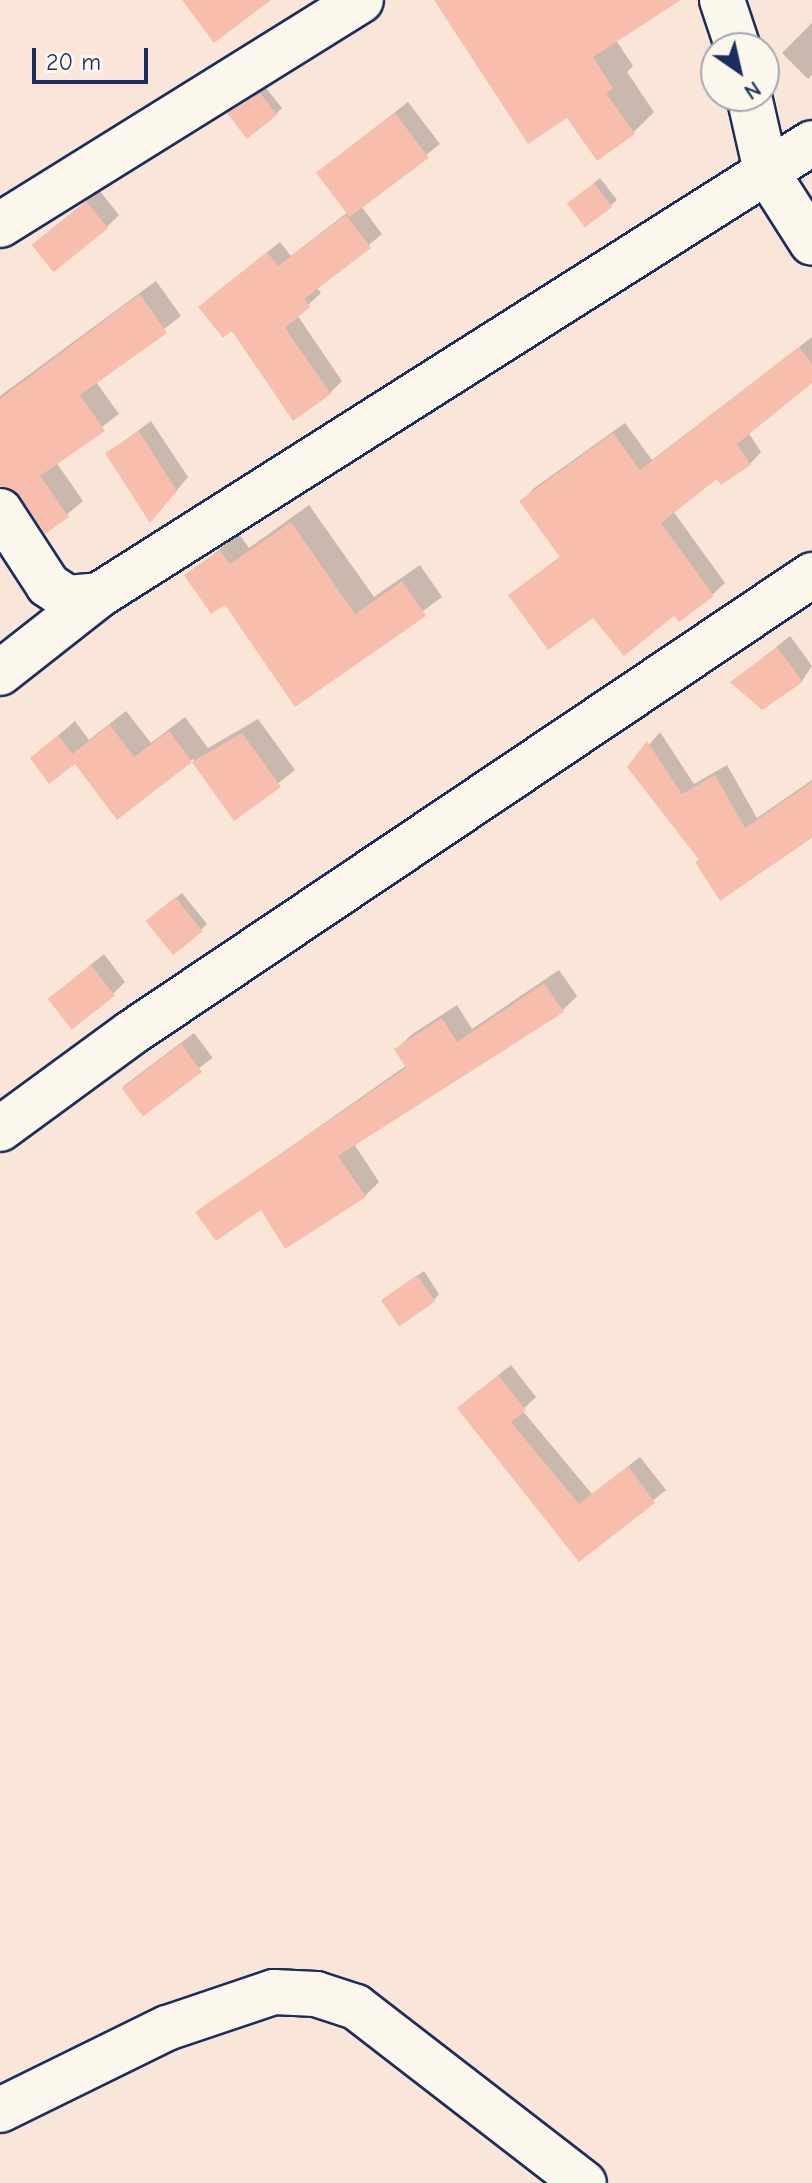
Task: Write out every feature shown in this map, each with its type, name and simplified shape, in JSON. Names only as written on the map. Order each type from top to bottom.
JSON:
[{"type":"street","points":[[0,225],[361,0]]},
{"type":"street","points":[[722,0],[733,32]]},
{"type":"street","points":[[753,112],[766,171],[812,243]]},
{"type":"street","points":[[0,673],[99,595],[812,143]]},
{"type":"street","points":[[0,511],[48,585],[67,598],[99,595]]},
{"type":"street","points":[[0,1129],[131,1033],[812,575]]},
{"type":"street","points":[[0,2110],[167,2028],[274,1992],[316,1994],[356,2007],[584,2183]]},
{"type":"building","points":[[182,0],[271,0],[214,43]]},
{"type":"building","points":[[434,0],[681,0],[593,57],[613,88],[606,93],[635,134],[597,161],[567,118],[528,144]]},
{"type":"building","points":[[260,93],[277,115],[247,139],[227,113]]},
{"type":"building","points":[[395,113],[429,158],[350,217],[316,173]]},
{"type":"building","points":[[594,183],[612,207],[585,227],[567,203]]},
{"type":"building","points":[[86,201],[108,228],[54,272],[32,245]]},
{"type":"building","points":[[346,215],[371,248],[304,299],[310,307],[285,328],[331,394],[293,421],[232,331],[223,338],[198,307],[267,252],[278,266]]},
{"type":"building","points":[[140,294],[167,333],[80,395],[105,431],[40,476],[69,517],[45,534],[20,497],[0,486],[0,399]]},
{"type":"building","points":[[799,347],[812,363],[812,383],[737,444],[751,465],[721,485],[717,479],[661,523],[714,596],[679,622],[674,616],[624,656],[593,618],[548,650],[508,595],[560,557],[519,501],[613,433],[640,470]]},
{"type":"building","points":[[139,431],[177,491],[150,523],[105,453]]},
{"type":"building","points":[[291,522],[355,614],[402,581],[426,616],[295,707],[225,605],[211,614],[184,575],[220,550],[230,564]]},
{"type":"building","points":[[777,647],[803,682],[762,710],[730,682]]},
{"type":"building","points":[[110,725],[134,757],[169,731],[192,762],[117,820],[75,764],[49,784],[30,758],[58,735],[72,754]]},
{"type":"building","points":[[242,733],[281,787],[234,821],[192,762]]},
{"type":"building","points":[[647,741],[682,794],[715,775],[745,828],[812,782],[812,838],[720,901],[695,862],[699,860],[627,767]]},
{"type":"building","points":[[175,897],[203,931],[173,955],[145,921]]},
{"type":"building","points":[[91,965],[115,996],[72,1030],[48,999]]},
{"type":"building","points":[[544,983],[564,1012],[338,1156],[366,1197],[285,1249],[261,1210],[216,1241],[195,1212],[406,1068],[394,1049],[442,1018],[457,1042]]},
{"type":"building","points":[[181,1044],[202,1072],[143,1116],[122,1089]]},
{"type":"building","points":[[417,1275],[435,1301],[399,1326],[381,1300]]},
{"type":"building","points":[[498,1375],[526,1410],[511,1422],[579,1504],[628,1466],[655,1503],[579,1562],[457,1408]]}]
